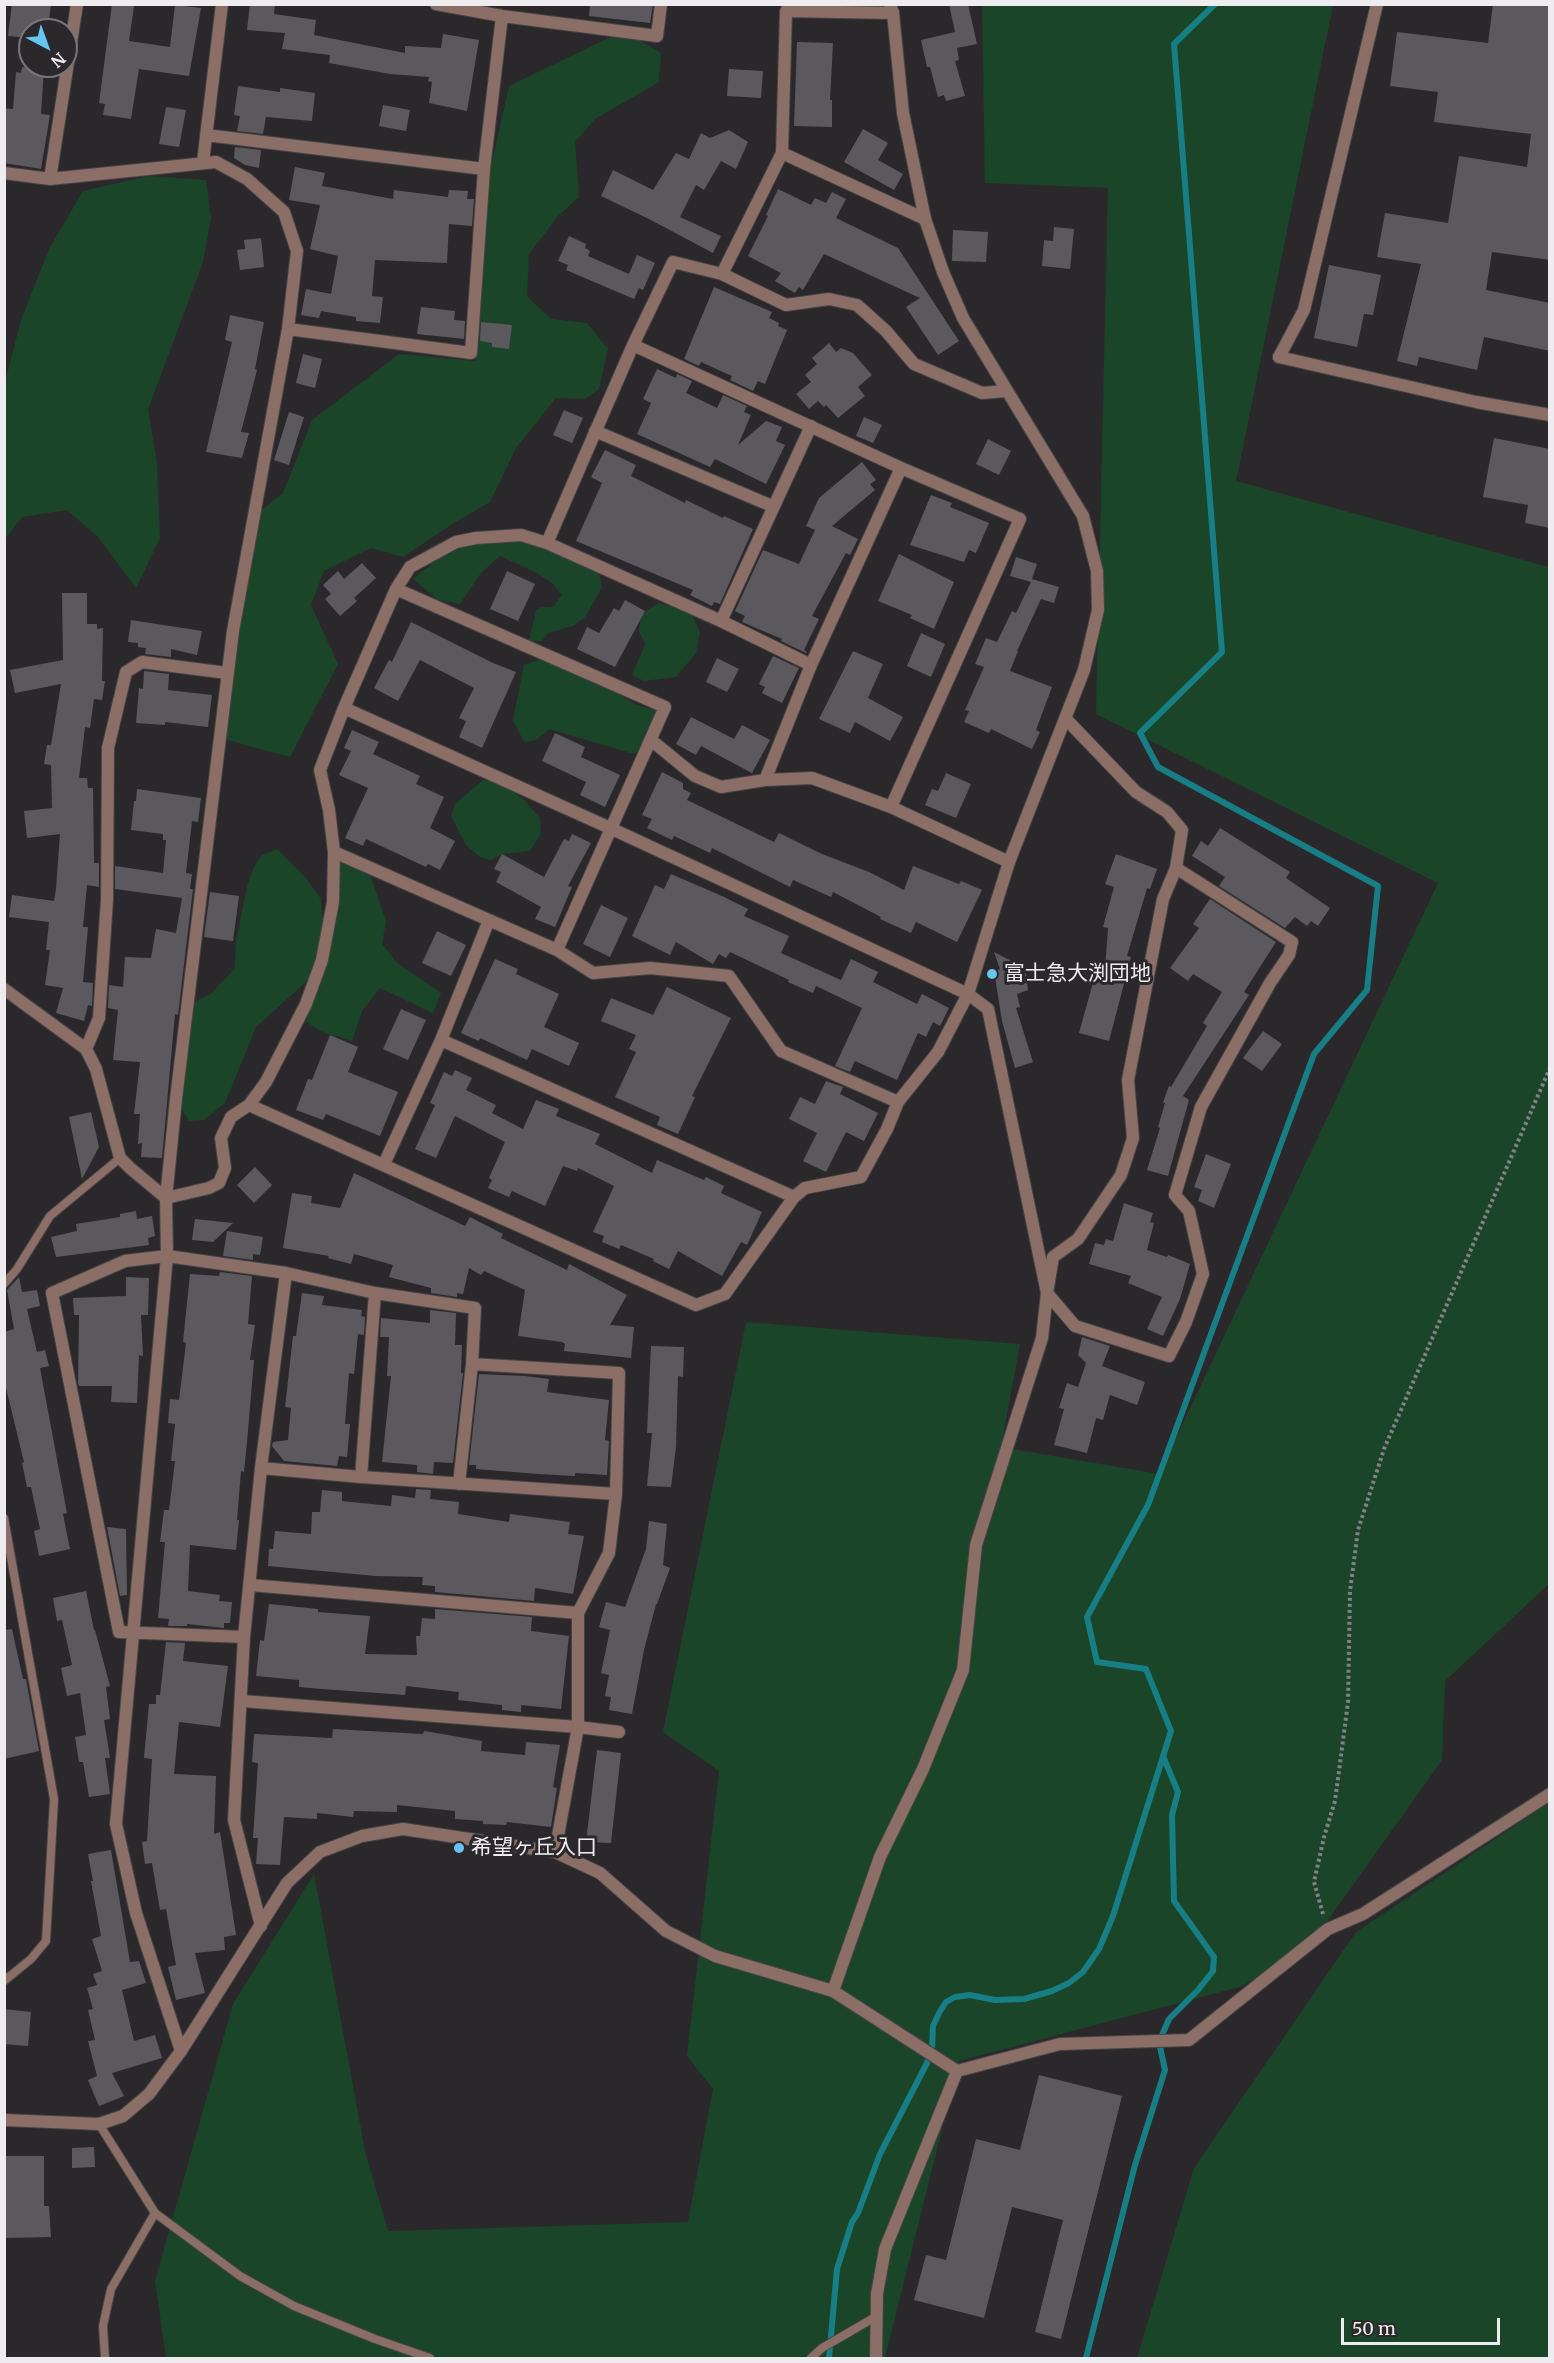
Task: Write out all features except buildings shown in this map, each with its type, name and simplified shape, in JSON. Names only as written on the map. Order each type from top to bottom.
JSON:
[{"type":"street","points":[[50,179],[77,4]]},
{"type":"street","points":[[203,162],[222,4]]},
{"type":"street","points":[[436,4],[502,16],[657,36],[662,4]]},
{"type":"street","points":[[1377,4],[1304,310],[1279,357],[1476,402],[1550,415]]},
{"type":"street","points":[[249,1105],[696,1305],[725,1294],[794,1197],[805,1188],[861,1177],[887,1129],[898,1102],[938,1052],[968,994],[1009,862],[1066,719],[1089,654],[1098,610],[1097,571],[1083,516],[963,318],[943,272],[925,219],[903,112],[891,9],[786,11],[782,153],[722,274]]},
{"type":"street","points":[[288,329],[471,352],[484,169],[502,16]]},
{"type":"street","points":[[206,135],[484,169]]},
{"type":"street","points":[[782,153],[925,219]]},
{"type":"street","points":[[4,172],[50,179],[216,162],[247,179],[284,212],[297,251],[288,329],[227,673],[176,1099],[166,1198],[167,1256],[116,1824],[136,1913],[181,2051]]},
{"type":"street","points":[[547,543],[633,345],[673,262],[722,274],[786,305],[829,299],[857,305],[886,331],[914,364],[982,393],[1006,391]]},
{"type":"street","points":[[633,345],[901,468],[1020,519],[891,807]]},
{"type":"street","points":[[721,621],[772,506],[811,426]]},
{"type":"street","points":[[595,431],[772,506]]},
{"type":"street","points":[[765,780],[811,665],[901,468]]},
{"type":"street","points":[[166,1198],[209,1188],[219,1183],[225,1168],[220,1138],[231,1117],[249,1105],[266,1082],[300,1017],[322,960],[333,902],[334,852],[329,810],[320,770],[344,708],[396,589],[410,567],[456,542],[476,538],[521,535],[547,543],[721,621],[811,665]]},
{"type":"street","points":[[396,589],[665,707],[557,950]]},
{"type":"street","points":[[86,1049],[99,1018],[106,900],[108,748],[126,672],[142,662],[227,673]]},
{"type":"street","points":[[344,708],[968,994],[988,1009],[1047,1293],[1076,1326],[1169,1356],[1196,1297],[1203,1274],[1190,1211],[1175,1195],[1201,1107],[1270,983],[1289,956],[1292,942],[1176,868]]},
{"type":"street","points":[[833,1991],[880,1857],[922,1769],[963,1670],[976,1545],[1042,1338],[1053,1257],[1078,1239],[1121,1175],[1133,1138],[1128,1080],[1162,899],[1176,868],[1182,830],[1167,812],[1136,792],[1066,719]]},
{"type":"street","points":[[651,740],[695,776],[721,787],[765,780],[812,778],[891,807],[1009,862]]},
{"type":"street","points":[[334,852],[557,950],[593,973],[650,968],[729,976],[781,1051],[898,1102]]},
{"type":"street","points":[[384,1164],[441,1040],[489,920]]},
{"type":"street","points":[[4,989],[86,1049],[96,1069],[120,1158],[166,1198]]},
{"type":"street","points":[[441,1040],[794,1197]]},
{"type":"street","points":[[244,1637],[119,1632],[52,1293],[126,1261],[167,1256],[286,1273],[375,1293],[475,1308],[472,1364],[459,1484]]},
{"type":"street","points":[[261,1926],[234,1820],[244,1637],[261,1468],[286,1273]]},
{"type":"street","points":[[361,1478],[375,1293]]},
{"type":"street","points":[[472,1364],[619,1373],[616,1494],[609,1553],[578,1613],[579,1727],[555,1852]]},
{"type":"street","points":[[261,1468],[361,1478],[616,1494]]},
{"type":"street","points":[[250,1585],[578,1613]]},
{"type":"street","points":[[242,1701],[620,1732]]},
{"type":"street","points":[[4,2120],[99,2124],[123,2116],[149,2094],[181,2051],[287,1883],[320,1852],[362,1836],[403,1829],[555,1852],[600,1874],[666,1931],[715,1956],[833,1991],[957,2071],[1060,2044],[1189,2040],[1328,1929],[1364,1914],[1550,1794]]},
{"type":"street","points":[[876,2358],[877,2294],[885,2249],[957,2071]]},
{"type":"lane","points":[[4,1284],[17,1269],[50,1216],[120,1158]]},
{"type":"lane","points":[[4,1518],[54,1799],[46,1941],[31,1959],[4,1981]]},
{"type":"lane","points":[[99,2124],[155,2213],[240,2276],[294,2306],[375,2339],[430,2358]]},
{"type":"lane","points":[[105,2358],[103,2326],[111,2289],[155,2213]]},
{"type":"lane","points":[[812,2358],[822,2348],[877,2316]]},
{"type":"path","points":[[1328,1929],[1314,1882],[1335,1801],[1348,1702],[1350,1591],[1358,1530],[1384,1449],[1550,1068]]},
{"type":"green space","points":[[982,5],[1333,5],[1236,481],[1549,567],[1549,1584],[1445,1681],[1442,1760],[1313,1941],[1243,1986],[959,2061],[885,2358],[166,2358],[155,2281],[233,2004],[314,1874],[365,2151],[388,2231],[688,2222],[713,2089],[687,2056],[719,1771],[663,1732],[746,1322],[1020,1344],[1001,1447],[1159,1474],[1438,883],[1096,714],[1108,188],[985,183]]},
{"type":"green space","points":[[623,31],[661,53],[659,82],[595,119],[575,142],[579,197],[558,216],[529,254],[527,296],[551,319],[587,323],[608,349],[599,389],[585,399],[556,398],[516,448],[490,502],[403,557],[371,548],[324,571],[311,605],[338,664],[290,757],[220,738],[254,516],[283,493],[312,420],[399,354],[476,361],[482,207],[509,86]]},
{"type":"green space","points":[[149,176],[206,180],[211,218],[203,262],[148,409],[157,463],[160,538],[136,588],[98,537],[67,510],[22,517],[5,539],[4,386],[21,320],[49,249],[83,191]]},
{"type":"green space","points":[[501,533],[557,553],[599,573],[602,587],[586,616],[573,626],[548,633],[542,641],[529,641],[536,610],[542,607],[553,607],[562,595],[553,584],[537,573],[500,556],[481,573],[460,604],[438,600],[413,579],[454,546]]},
{"type":"green space","points":[[658,603],[679,608],[693,616],[700,632],[696,653],[676,677],[644,681],[632,675],[645,644],[639,631],[641,615]]},
{"type":"green space","points":[[544,658],[608,688],[637,705],[657,711],[656,738],[634,754],[549,729],[536,740],[524,742],[513,720],[524,665]]},
{"type":"green space","points":[[483,780],[502,783],[525,801],[540,818],[541,834],[530,851],[502,854],[491,860],[480,857],[466,845],[451,816],[455,804]]},
{"type":"green space","points":[[277,849],[306,878],[321,899],[323,925],[343,856],[369,872],[386,921],[382,944],[397,963],[441,993],[433,1013],[380,988],[362,1011],[352,1041],[320,1031],[300,1017],[307,981],[256,1027],[225,1103],[204,1120],[189,1121],[176,1099],[188,1005],[211,994],[235,968],[236,942],[247,886],[254,867],[262,855]]},
{"type":"green space","points":[[1549,1803],[1549,2358],[1137,2358],[1194,2168],[1356,1932]]},
{"type":"waterway","points":[[829,2358],[837,2269],[852,2222],[858,2213],[880,2154],[927,2063],[932,2050],[933,2026],[946,2002],[955,1997],[970,1995],[995,2000],[1024,1999],[1052,1991],[1069,1983],[1083,1972],[1099,1949],[1113,1916],[1171,1731],[1146,1669],[1097,1662],[1087,1617],[1148,1505],[1314,1054],[1367,990],[1378,886],[1158,767],[1140,733],[1222,652],[1174,44],[1215,4]]},
{"type":"waterway","points":[[1086,2358],[1135,2165],[1165,2070],[1159,2042],[1169,2019],[1213,1971],[1214,1957],[1174,1901],[1172,1815],[1178,1792],[1163,1756]]},
{"type":"place","name":"富士急大渕団地","points":[[992,974]]},
{"type":"place","name":"希望ヶ丘入口","points":[[459,1848]]}]
